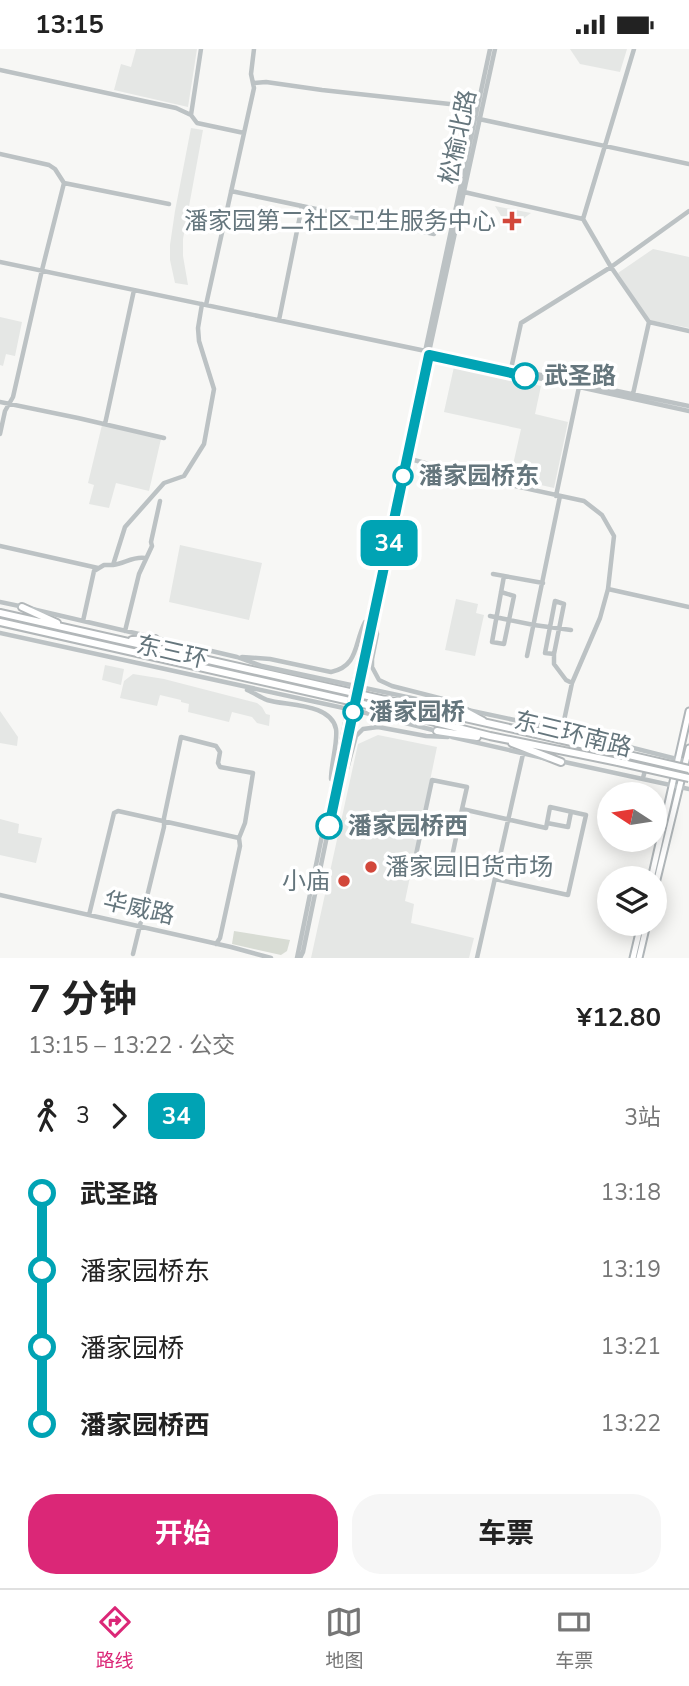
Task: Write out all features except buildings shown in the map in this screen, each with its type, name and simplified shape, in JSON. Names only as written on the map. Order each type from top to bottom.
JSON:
[{"type":"highway","points":[[22,607],[71,629]]},
{"type":"highway","name":"东三环","points":[[0,613],[343,695]]},
{"type":"highway","name":"东三环","points":[[1,622],[343,695]]},
{"type":"highway","points":[[123,641],[155,639]]},
{"type":"highway","points":[[343,695],[490,736],[689,778]]},
{"type":"highway","points":[[363,700],[518,730],[689,769]]},
{"type":"highway","points":[[457,707],[491,725]]},
{"type":"highway","points":[[518,730],[576,734]]},
{"type":"highway","points":[[437,731],[490,736]]},
{"type":"highway","points":[[504,739],[561,762]]},
{"type":"main road","points":[[654,866],[689,711]]},
{"type":"main road","points":[[660,866],[689,748]]},
{"type":"main road","points":[[633,958],[638,936]]},
{"type":"main road","points":[[639,958],[644,936]]},
{"type":"street","points":[[191,115],[201,49]]},
{"type":"street","points":[[113,565],[125,527],[164,484],[184,476],[204,444],[215,389],[198,328],[254,88],[251,73],[254,49]]},
{"type":"street","name":"松榆北路","points":[[372,614],[464,192],[489,49]]},
{"type":"street","name":"松榆北路","points":[[348,724],[477,119],[495,49]]},
{"type":"street","points":[[634,49],[583,219],[611,267],[649,322],[689,331]]},
{"type":"street","points":[[0,70],[176,108],[191,115],[197,123],[244,133]]},
{"type":"street","points":[[253,83],[266,82],[477,107]]},
{"type":"street","points":[[477,119],[689,164]]},
{"type":"street","points":[[0,153],[50,165],[64,183],[169,204]]},
{"type":"street","points":[[0,434],[5,411],[13,397],[64,183]]},
{"type":"street","points":[[231,191],[435,234]]},
{"type":"street","points":[[464,192],[583,219]]},
{"type":"street","points":[[279,320],[302,206]]},
{"type":"street","points":[[511,369],[521,323],[611,267],[689,211]]},
{"type":"street","points":[[0,262],[689,409]]},
{"type":"street","points":[[105,424],[134,290]]},
{"type":"street","points":[[633,394],[649,322]]},
{"type":"street","points":[[428,353],[633,394],[689,409]]},
{"type":"street","points":[[527,656],[579,387]]},
{"type":"street","points":[[0,402],[164,438]]},
{"type":"street","points":[[407,458],[478,478],[584,501],[602,515],[614,535],[608,589],[600,618],[572,683],[562,730]]},
{"type":"street","points":[[125,631],[139,574],[152,546],[160,501]]},
{"type":"street","points":[[0,546],[100,568]]},
{"type":"street","points":[[83,621],[94,571],[104,565],[123,563],[137,557],[145,558]]},
{"type":"street","points":[[493,575],[542,583]]},
{"type":"street","points":[[501,592],[514,596],[504,644],[492,642],[493,616],[503,576]]},
{"type":"street","points":[[608,589],[689,607]]},
{"type":"street","points":[[554,654],[545,653],[555,601],[564,604],[554,664],[566,680],[572,683]]},
{"type":"street","points":[[0,602],[237,657],[262,666],[457,707]]},
{"type":"street","points":[[237,657],[270,659],[331,671],[340,670],[349,664],[355,654],[360,631],[372,614]]},
{"type":"street","points":[[372,614],[377,634],[372,667],[379,680],[443,699],[457,707]]},
{"type":"street","points":[[493,616],[571,630]]},
{"type":"street","points":[[0,633],[236,685],[267,699],[318,710],[328,715],[336,729],[331,766],[332,789]]},
{"type":"street","name":"东三环南路","points":[[236,685],[362,712],[523,754],[689,789]]},
{"type":"street","name":"东三环南路","points":[[457,707],[688,761]]},
{"type":"street","points":[[298,958],[303,952],[338,786],[348,724]]},
{"type":"street","points":[[298,958],[348,724]]},
{"type":"street","points":[[338,786],[347,769],[356,736],[363,729],[378,727],[426,736],[453,737]]},
{"type":"street","points":[[133,954],[181,737],[216,746],[220,752],[220,767],[253,773],[239,838],[240,846],[220,938],[216,944]]},
{"type":"street","points":[[643,778],[649,753]]},
{"type":"street","points":[[477,958],[523,754]]},
{"type":"street","points":[[432,780],[467,787],[463,809],[449,871],[414,864],[432,780]]},
{"type":"street","points":[[463,809],[546,828],[551,807],[586,815],[568,895],[495,879]]},
{"type":"street","points":[[89,915],[114,813],[122,812],[239,838]]},
{"type":"street","points":[[547,823],[568,827],[571,812]]},
{"type":"street","name":"华威路","points":[[0,895],[271,958]]},
{"type":"shaded area","points":[[136,49],[197,49],[188,107],[114,90],[121,64],[131,67]]},
{"type":"shaded area","points":[[570,49],[627,49],[620,72],[580,64]]},
{"type":"shaded area","points":[[191,128],[203,130],[183,239],[188,285],[175,283],[170,245]]},
{"type":"shaded area","name":"潘家园第二社区卫生服务中心","points":[[495,206],[531,213],[509,229]]},
{"type":"shaded area","points":[[653,249],[689,257],[689,328],[649,320],[618,273]]},
{"type":"shaded area","points":[[0,317],[22,322],[15,356],[6,354],[3,366],[0,365]]},
{"type":"shaded area","points":[[454,367],[541,386],[535,414],[568,422],[554,488],[510,478],[521,429],[444,412]]},
{"type":"shaded area","points":[[102,425],[161,439],[149,491],[116,483],[109,508],[89,504],[94,485],[88,483]]},
{"type":"shaded area","points":[[180,545],[262,563],[249,620],[169,602]]},
{"type":"shaded area","points":[[456,599],[478,604],[476,613],[484,615],[475,656],[445,650]]},
{"type":"shaded area","points":[[105,665],[124,669],[121,685],[102,680]]},
{"type":"shaded area","points":[[133,674],[164,679],[257,703],[270,715],[269,726],[257,723],[252,717],[232,712],[229,722],[188,712],[189,704],[160,695],[157,706],[120,698],[124,681]]},
{"type":"shaded area","points":[[0,711],[18,737],[17,746],[0,743]]},
{"type":"shaded area","name":"潘家园旧货市场","points":[[378,735],[437,747],[405,901],[414,904],[411,923],[474,938],[469,958],[311,958],[358,744]]},
{"type":"shaded area","points":[[0,819],[19,824],[18,833],[42,838],[36,863],[0,855]]},
{"type":"shaded area","points":[[234,931],[290,940],[287,951],[281,955],[232,944]]},
{"type":"bus line","name":"34","points":[[329,826],[429,355],[525,376]]},
{"type":"place","name":"潘家园第二社区卫生服务中心","points":[[512,221]]},
{"type":"place","name":"武圣路","points":[[525,376]]},
{"type":"place","name":"潘家园桥东","points":[[403,476]]},
{"type":"place","name":"潘家园桥","points":[[353,712]]},
{"type":"place","name":"潘家园桥西","points":[[329,826]]},
{"type":"place","name":"潘家园旧货市场","points":[[371,867]]},
{"type":"place","name":"小庙","points":[[344,881]]}]
